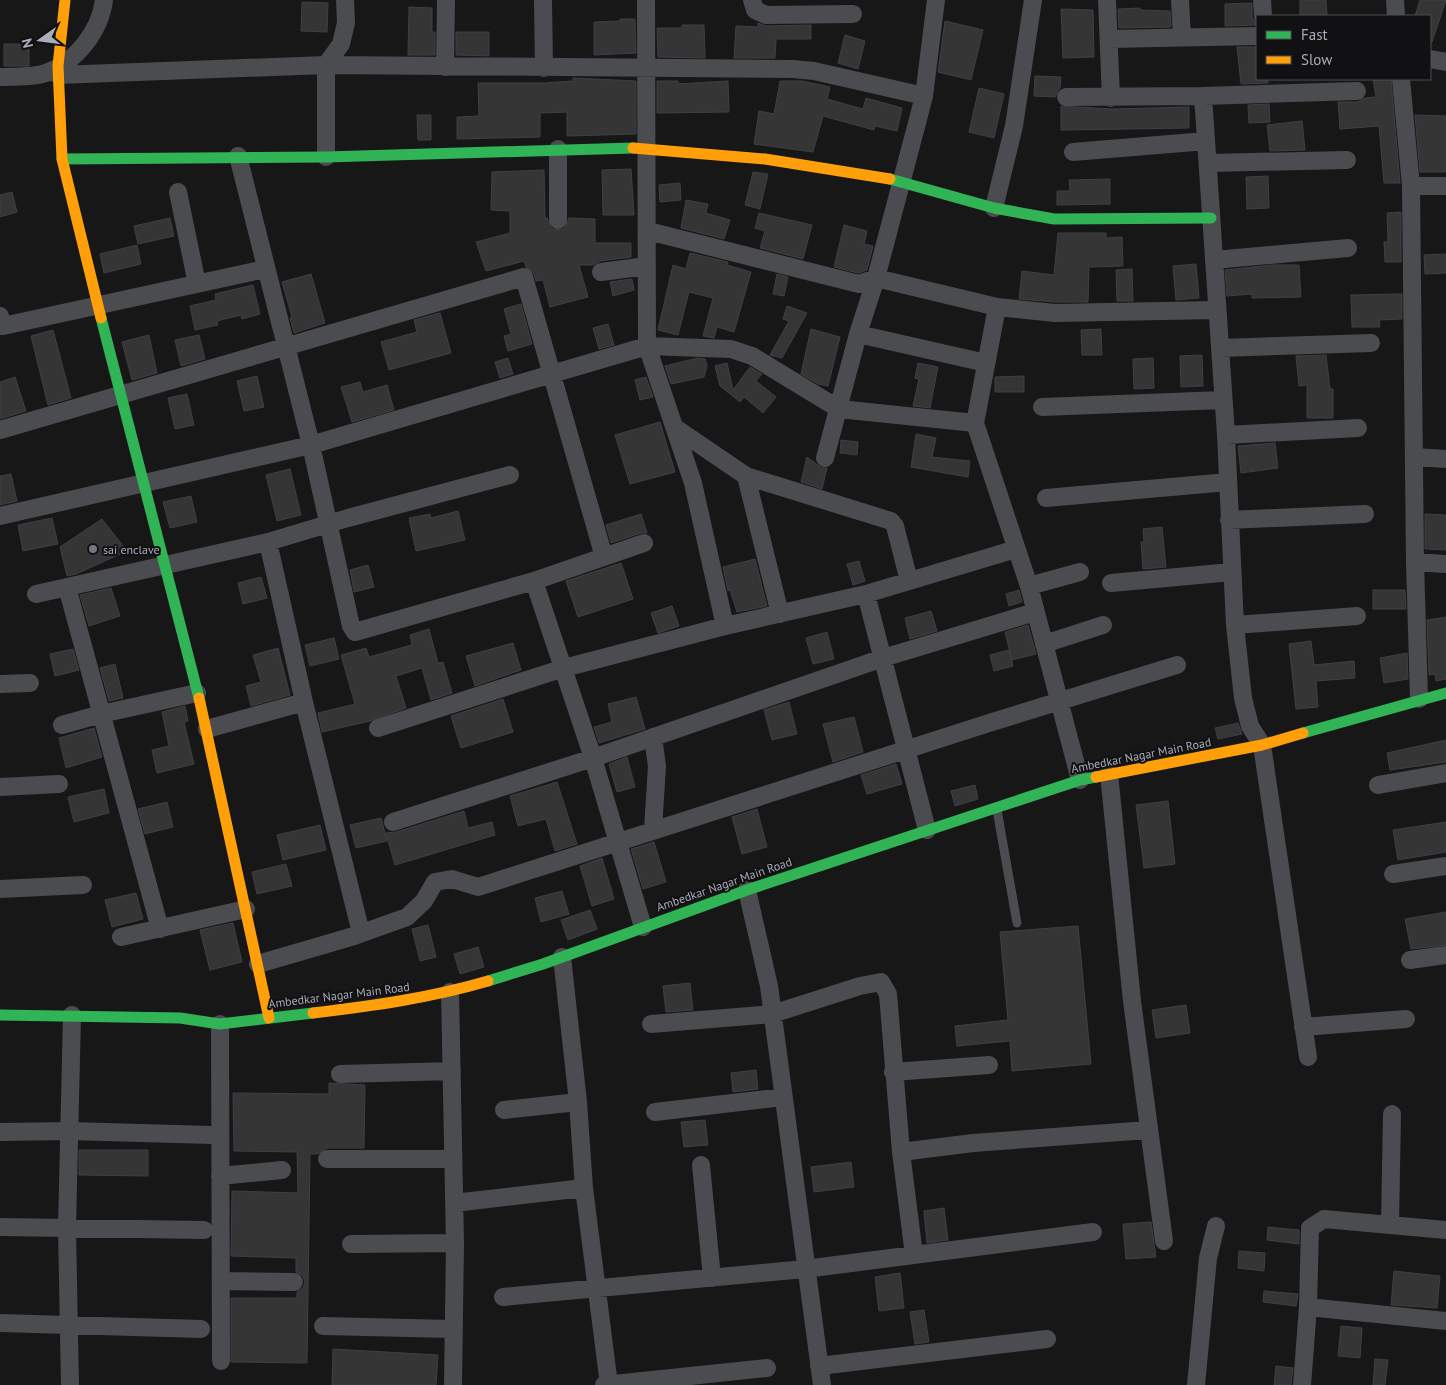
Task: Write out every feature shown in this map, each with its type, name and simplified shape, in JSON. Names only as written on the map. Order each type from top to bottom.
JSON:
[{"type":"street","points":[[65,0],[58,70],[62,159],[207,729],[269,1018]]},
{"type":"street","points":[[58,70],[89,40],[103,10],[104,0]]},
{"type":"street","points":[[326,157],[326,65],[341,44],[346,23],[345,0]]},
{"type":"street","points":[[446,0],[446,67]]},
{"type":"street","points":[[543,0],[544,68]]},
{"type":"street","points":[[646,0],[647,346],[693,483],[725,626]]},
{"type":"street","points":[[752,0],[755,10],[766,15],[852,14]]},
{"type":"street","points":[[825,458],[858,334],[876,278],[924,96],[936,0]]},
{"type":"street","points":[[994,208],[1014,126],[1033,0]]},
{"type":"street","points":[[1107,0],[1111,98]]},
{"type":"street","points":[[1180,0],[1182,37]]},
{"type":"street","points":[[1262,0],[1263,15]]},
{"type":"street","points":[[1396,0],[1396,15]]},
{"type":"street","points":[[1109,39],[1256,36]]},
{"type":"street","points":[[1431,59],[1446,62]]},
{"type":"street","points":[[0,77],[58,70],[326,65],[814,71],[924,96]]},
{"type":"street","points":[[1401,80],[1411,186],[1415,562],[1419,699]]},
{"type":"street","points":[[1066,97],[1111,98],[1357,91]]},
{"type":"street","points":[[1203,96],[1226,435],[1235,625],[1243,698],[1250,726],[1262,746],[1308,1057]]},
{"type":"street","points":[[1073,152],[1206,142]]},
{"type":"street","points":[[62,159],[238,156],[326,157],[647,148],[765,159],[901,181],[994,208],[1066,220],[1211,218]]},
{"type":"street","points":[[558,149],[558,220]]},
{"type":"street","points":[[238,156],[284,348],[311,445],[351,626],[355,632],[534,581],[644,543]]},
{"type":"street","points":[[1208,163],[1347,160]]},
{"type":"street","points":[[1411,186],[1446,186]]},
{"type":"street","points":[[178,192],[197,284]]},
{"type":"street","points":[[648,231],[859,284],[876,278],[997,307],[1055,313],[1217,310]]},
{"type":"street","points":[[1214,260],[1348,248]]},
{"type":"street","points":[[601,272],[647,266]]},
{"type":"street","points":[[1,323],[98,305],[265,269]]},
{"type":"street","points":[[0,430],[524,278],[604,557]]},
{"type":"street","points":[[997,307],[975,423],[1029,586],[1080,780]]},
{"type":"street","points":[[858,334],[986,363]]},
{"type":"street","points":[[1220,348],[1371,343]]},
{"type":"street","points":[[0,516],[311,445],[550,373],[647,346],[731,349],[752,356],[839,409],[975,423]]},
{"type":"street","points":[[1042,407],[1223,400]]},
{"type":"street","points":[[674,427],[746,476],[891,521],[895,526],[909,581]]},
{"type":"street","points":[[1226,435],[1358,428]]},
{"type":"street","points":[[1415,457],[1446,459]]},
{"type":"street","points":[[36,594],[268,542],[329,523],[510,475]]},
{"type":"street","points":[[746,476],[780,614]]},
{"type":"street","points":[[1046,498],[1228,482]]},
{"type":"street","points":[[1229,520],[1365,514]]},
{"type":"street","points":[[268,542],[304,702],[361,933]]},
{"type":"street","points":[[378,728],[564,668],[725,626],[866,594],[1016,549]]},
{"type":"street","points":[[1415,562],[1446,564]]},
{"type":"street","points":[[1029,586],[1080,572]]},
{"type":"street","points":[[1111,583],[1232,572]]},
{"type":"street","points":[[534,581],[593,758],[643,927]]},
{"type":"street","points":[[67,587],[160,929]]},
{"type":"street","points":[[866,594],[927,830]]},
{"type":"street","points":[[392,822],[593,758],[883,658],[1035,612]]},
{"type":"street","points":[[1235,625],[1357,616]]},
{"type":"street","points":[[1044,644],[1103,625]]},
{"type":"street","points":[[258,964],[407,917],[424,901],[434,882],[452,879],[478,887],[907,748],[1177,665]]},
{"type":"street","points":[[0,684],[30,683]]},
{"type":"street","points":[[62,725],[101,714],[197,693]]},
{"type":"street","name":"Ambedkar Nagar Main Road","points":[[0,1015],[180,1018],[220,1024],[383,1005],[450,992],[562,957],[747,890],[1080,780],[1262,746],[1419,699],[1446,693]]},
{"type":"street","points":[[207,729],[304,702]]},
{"type":"street","points":[[653,737],[657,766],[654,830]]},
{"type":"street","points":[[1109,774],[1132,1001],[1164,1240]]},
{"type":"street","points":[[1378,785],[1446,774]]},
{"type":"street","points":[[0,787],[59,784]]},
{"type":"street","points":[[1393,874],[1446,866]]},
{"type":"street","points":[[0,889],[83,885]]},
{"type":"street","points":[[747,890],[769,986],[805,1270],[822,1385]]},
{"type":"street","points":[[121,937],[246,909]]},
{"type":"street","points":[[1410,960],[1446,955]]},
{"type":"street","points":[[562,957],[578,1102],[584,1188],[609,1384]]},
{"type":"street","points":[[651,1024],[772,1014],[860,986],[881,982],[888,994],[900,1152],[914,1256]]},
{"type":"street","points":[[450,992],[455,1243],[452,1329],[453,1385]]},
{"type":"street","points":[[70,1385],[67,1228],[72,1015]]},
{"type":"street","points":[[1303,1027],[1406,1019]]},
{"type":"street","points":[[220,1024],[221,1360]]},
{"type":"street","points":[[893,1072],[989,1065]]},
{"type":"street","points":[[340,1074],[452,1071]]},
{"type":"street","points":[[655,1112],[783,1097]]},
{"type":"street","points":[[504,1110],[578,1102]]},
{"type":"street","points":[[1390,1225],[1392,1114]]},
{"type":"street","points":[[900,1152],[973,1143],[1148,1130]]},
{"type":"street","points":[[0,1132],[70,1131],[212,1135]]},
{"type":"street","points":[[327,1159],[453,1159]]},
{"type":"street","points":[[701,1166],[712,1278]]},
{"type":"street","points":[[220,1176],[282,1170]]},
{"type":"street","points":[[454,1203],[584,1188]]},
{"type":"street","points":[[1302,1385],[1308,1308],[1310,1228],[1313,1224],[1324,1219],[1446,1230]]},
{"type":"street","points":[[1196,1385],[1208,1258],[1216,1226]]},
{"type":"street","points":[[0,1227],[204,1230]]},
{"type":"street","points":[[503,1297],[805,1270],[1093,1232]]},
{"type":"street","points":[[351,1244],[455,1243]]},
{"type":"street","points":[[221,1281],[294,1282]]},
{"type":"street","points":[[1308,1308],[1446,1321]]},
{"type":"street","points":[[0,1323],[201,1329]]},
{"type":"street","points":[[323,1326],[452,1329]]},
{"type":"street","points":[[820,1366],[1047,1339]]},
{"type":"street","points":[[604,1385],[768,1368]]},
{"type":"lane","points":[[996,808],[1017,923]]},
{"type":"building","points":[[1300,0],[1326,0],[1327,15],[1300,15]]},
{"type":"building","points":[[1420,0],[1446,0],[1432,42],[1431,15],[1415,15]]},
{"type":"building","points":[[302,2],[328,3],[327,32],[301,31]]},
{"type":"building","points":[[1252,3],[1252,17],[1256,25],[1225,26],[1225,4]]},
{"type":"building","points":[[409,7],[432,8],[432,32],[435,32],[435,55],[408,55]]},
{"type":"building","points":[[1140,8],[1140,10],[1170,11],[1171,27],[1119,28],[1118,9]]},
{"type":"building","points":[[1061,9],[1093,10],[1094,57],[1063,58]]},
{"type":"building","points":[[620,19],[635,19],[636,53],[594,55],[594,22],[620,21]]},
{"type":"building","points":[[945,21],[983,30],[971,80],[938,72]]},
{"type":"building","points":[[758,23],[766,26],[811,25],[811,39],[776,39],[775,58],[734,58],[736,26],[758,27]]},
{"type":"building","points":[[682,25],[704,25],[705,58],[658,57],[657,28],[682,28]]},
{"type":"building","points":[[456,32],[489,32],[489,56],[456,55]]},
{"type":"building","points":[[845,35],[865,41],[858,69],[838,63]]},
{"type":"building","points":[[4,44],[29,44],[29,66],[4,66]]},
{"type":"building","points":[[1237,47],[1256,47],[1256,80],[1268,80],[1268,83],[1241,84]]},
{"type":"building","points":[[1035,76],[1061,77],[1060,88],[1055,97],[1034,96]]},
{"type":"building","points":[[573,78],[636,81],[636,134],[567,136],[567,112],[540,113],[540,137],[457,139],[457,117],[479,116],[478,83],[544,83],[573,81]]},
{"type":"building","points":[[1373,80],[1391,80],[1400,183],[1384,183],[1379,126],[1340,129],[1338,102],[1357,102],[1365,98],[1376,97]]},
{"type":"building","points":[[657,81],[678,81],[678,84],[728,81],[729,112],[657,113]]},
{"type":"building","points":[[780,81],[802,81],[830,87],[827,99],[863,109],[866,98],[902,108],[897,131],[875,126],[874,130],[823,116],[813,152],[754,144],[759,111],[774,114]]},
{"type":"building","points":[[979,88],[1004,94],[994,138],[969,132]]},
{"type":"building","points":[[1269,104],[1270,122],[1249,123],[1248,105]]},
{"type":"building","points":[[1061,106],[1111,109],[1189,107],[1189,128],[1061,130]]},
{"type":"building","points":[[417,115],[431,115],[431,140],[418,140]]},
{"type":"building","points":[[1415,115],[1446,116],[1446,172],[1420,172]]},
{"type":"building","points":[[1302,121],[1305,150],[1270,151],[1267,125]]},
{"type":"building","points":[[631,169],[634,215],[603,215],[602,170]]},
{"type":"building","points":[[544,170],[545,218],[547,218],[552,229],[564,229],[569,218],[595,219],[595,243],[631,243],[631,257],[600,261],[593,265],[579,265],[588,297],[550,307],[543,280],[536,281],[534,274],[526,267],[524,261],[486,271],[476,242],[510,233],[510,211],[491,210],[492,172]]},
{"type":"building","points":[[753,172],[768,174],[760,209],[745,205]]},
{"type":"building","points":[[1268,176],[1269,208],[1247,209],[1246,177]]},
{"type":"building","points":[[1110,179],[1110,204],[1057,205],[1057,191],[1070,191],[1069,180]]},
{"type":"building","points":[[680,183],[681,200],[660,202],[659,185]]},
{"type":"building","points":[[12,192],[17,212],[0,217],[0,195]]},
{"type":"building","points":[[686,200],[708,204],[706,213],[730,220],[724,239],[681,228]]},
{"type":"building","points":[[1401,212],[1401,262],[1385,262],[1384,242],[1388,242],[1387,213]]},
{"type":"building","points":[[759,213],[812,225],[803,259],[760,248],[765,231],[755,228]]},
{"type":"building","points":[[170,218],[174,236],[138,244],[134,226]]},
{"type":"building","points":[[844,225],[867,231],[864,244],[873,246],[867,270],[858,273],[834,267]]},
{"type":"building","points":[[1058,233],[1106,233],[1106,238],[1122,237],[1123,266],[1089,267],[1088,302],[1019,299],[1022,271],[1054,275]]},
{"type":"building","points":[[137,245],[141,264],[104,273],[100,254]]},
{"type":"building","points":[[690,253],[728,262],[727,265],[751,272],[734,332],[717,327],[714,338],[703,336],[713,298],[689,292],[678,335],[658,330],[673,265],[686,269]]},
{"type":"building","points":[[1446,254],[1446,273],[1425,274],[1424,255]]},
{"type":"building","points":[[1196,264],[1199,298],[1176,300],[1173,266]]},
{"type":"building","points":[[1273,265],[1299,265],[1301,297],[1252,298],[1252,294],[1227,296],[1225,270]]},
{"type":"building","points":[[1132,269],[1133,301],[1117,301],[1116,270]]},
{"type":"building","points":[[311,274],[325,323],[294,333],[290,318],[292,317],[282,282]]},
{"type":"building","points":[[777,274],[788,277],[784,296],[773,294]]},
{"type":"building","points":[[632,279],[634,290],[613,296],[610,282]]},
{"type":"building","points":[[253,285],[260,314],[242,319],[241,315],[217,321],[218,325],[195,330],[190,306],[216,300],[215,294]]},
{"type":"building","points":[[1402,294],[1402,319],[1379,320],[1380,327],[1352,327],[1351,295]]},
{"type":"building","points":[[521,304],[532,344],[508,351],[504,336],[511,334],[504,309]]},
{"type":"building","points":[[787,306],[807,313],[782,358],[770,355],[789,321],[783,319]]},
{"type":"building","points":[[440,313],[451,353],[389,370],[381,342],[417,332],[414,320]]},
{"type":"building","points":[[608,324],[614,345],[599,349],[593,328]]},
{"type":"building","points":[[811,329],[840,337],[828,386],[818,384],[801,374]]},
{"type":"building","points":[[1101,329],[1102,355],[1082,355],[1081,330]]},
{"type":"building","points":[[53,330],[71,398],[48,405],[31,336]]},
{"type":"building","points":[[149,335],[157,373],[132,380],[122,342]]},
{"type":"building","points":[[199,335],[205,359],[181,366],[175,340]]},
{"type":"building","points":[[1202,355],[1203,386],[1181,387],[1180,356]]},
{"type":"building","points":[[1326,355],[1330,389],[1333,389],[1333,418],[1307,418],[1307,385],[1299,386],[1296,356]]},
{"type":"building","points":[[508,358],[513,374],[500,378],[495,362]]},
{"type":"building","points":[[698,358],[705,359],[707,366],[704,377],[671,384],[665,366]]},
{"type":"building","points":[[1153,358],[1154,388],[1134,389],[1133,359]]},
{"type":"building","points":[[727,363],[733,390],[750,367],[762,374],[756,381],[776,397],[763,413],[744,397],[740,402],[720,386],[715,366]]},
{"type":"building","points":[[918,363],[938,367],[930,408],[913,406],[919,379],[915,378]]},
{"type":"building","points":[[257,376],[264,407],[244,411],[237,381]]},
{"type":"building","points":[[1024,376],[1024,392],[995,392],[995,377]]},
{"type":"building","points":[[15,377],[26,411],[0,419],[0,382]]},
{"type":"building","points":[[646,377],[653,397],[640,400],[635,380]]},
{"type":"building","points":[[360,382],[363,392],[387,385],[394,410],[352,422],[341,387]]},
{"type":"building","points":[[187,394],[194,425],[175,429],[168,398]]},
{"type":"building","points":[[660,422],[675,472],[630,484],[615,435]]},
{"type":"building","points":[[916,434],[936,438],[932,457],[970,461],[968,477],[911,467]]},
{"type":"building","points":[[841,440],[858,442],[857,455],[840,453]]},
{"type":"building","points":[[1275,443],[1278,468],[1241,473],[1238,446]]},
{"type":"building","points":[[807,457],[822,468],[827,468],[822,489],[801,482]]},
{"type":"building","points":[[290,469],[301,515],[277,521],[266,475]]},
{"type":"building","points":[[11,474],[17,501],[0,505],[0,476]]},
{"type":"building","points":[[191,496],[197,522],[170,528],[163,502]]},
{"type":"building","points":[[458,511],[465,540],[416,551],[409,518],[430,514],[431,518]]},
{"type":"building","points":[[641,514],[647,533],[641,533],[611,543],[606,525]]},
{"type":"building","points":[[1425,514],[1446,515],[1446,550],[1425,549]]},
{"type":"building","points":[[52,518],[58,544],[23,551],[18,525]]},
{"type":"building","name":"sai enclave","points":[[102,519],[127,551],[76,574],[67,576],[60,547]]},
{"type":"building","points":[[1162,527],[1166,567],[1143,569],[1141,542],[1144,542],[1143,529]]},
{"type":"building","points":[[755,559],[767,606],[737,612],[730,590],[728,591],[723,567]]},
{"type":"building","points":[[859,561],[865,581],[853,585],[847,564]]},
{"type":"building","points":[[621,563],[633,599],[578,617],[566,581]]},
{"type":"building","points":[[368,565],[374,587],[354,592],[350,570]]},
{"type":"building","points":[[261,577],[267,598],[243,604],[238,583]]},
{"type":"building","points":[[111,588],[120,616],[89,626],[80,595]]},
{"type":"building","points":[[1019,590],[1022,602],[1009,606],[1006,594]]},
{"type":"building","points":[[1373,590],[1405,590],[1406,609],[1373,609]]},
{"type":"building","points":[[672,606],[679,626],[658,633],[651,613]]},
{"type":"building","points":[[931,611],[937,631],[910,639],[905,618]]},
{"type":"building","points":[[1446,617],[1446,679],[1436,681],[1435,674],[1429,675],[1427,620]]},
{"type":"building","points":[[1028,625],[1036,654],[1012,660],[1005,632]]},
{"type":"building","points":[[429,629],[438,663],[443,662],[452,693],[431,700],[422,668],[396,676],[406,708],[370,721],[322,732],[318,713],[355,704],[341,655],[366,648],[369,657],[412,645],[410,635]]},
{"type":"building","points":[[827,632],[834,659],[813,664],[806,638]]},
{"type":"building","points":[[334,638],[339,659],[310,666],[305,645]]},
{"type":"building","points":[[1311,641],[1314,665],[1354,661],[1355,678],[1316,681],[1318,707],[1296,709],[1289,644]]},
{"type":"building","points":[[513,643],[521,670],[475,686],[466,656]]},
{"type":"building","points":[[278,648],[290,695],[251,706],[246,686],[261,682],[253,655]]},
{"type":"building","points":[[73,649],[79,670],[55,676],[50,654]]},
{"type":"building","points":[[1009,650],[1013,666],[994,671],[990,655]]},
{"type":"building","points":[[1407,653],[1408,679],[1384,683],[1380,658]]},
{"type":"building","points":[[115,664],[123,698],[109,701],[100,668]]},
{"type":"building","points":[[636,697],[645,729],[599,743],[594,727],[612,722],[608,704]]},
{"type":"building","points":[[503,699],[513,732],[461,748],[451,716]]},
{"type":"building","points":[[789,702],[797,734],[772,740],[764,710]]},
{"type":"building","points":[[185,706],[188,721],[184,722],[194,764],[157,773],[152,750],[169,746],[162,712]]},
{"type":"building","points":[[854,717],[863,752],[833,762],[823,724]]},
{"type":"building","points":[[1238,723],[1242,734],[1218,739],[1215,728]]},
{"type":"building","points":[[94,728],[102,757],[66,768],[59,738]]},
{"type":"building","points":[[1446,740],[1446,762],[1390,770],[1387,753]]},
{"type":"building","points":[[627,757],[635,787],[617,792],[609,764]]},
{"type":"building","points":[[896,764],[902,784],[867,794],[861,775]]},
{"type":"building","points":[[557,782],[577,844],[555,851],[546,819],[518,826],[510,796]]},
{"type":"building","points":[[975,785],[978,799],[955,806],[951,791]]},
{"type":"building","points":[[104,789],[109,813],[74,822],[68,797]]},
{"type":"building","points":[[1168,801],[1175,864],[1144,868],[1136,805]]},
{"type":"building","points":[[167,802],[173,827],[145,834],[138,809]]},
{"type":"building","points":[[757,809],[767,847],[742,854],[732,817]]},
{"type":"building","points":[[464,811],[468,828],[492,822],[495,835],[395,865],[386,833],[396,832]]},
{"type":"building","points":[[381,818],[387,841],[356,848],[350,825]]},
{"type":"building","points":[[1446,822],[1446,852],[1398,860],[1393,830]]},
{"type":"building","points":[[320,825],[326,850],[283,860],[277,835]]},
{"type":"building","points":[[654,842],[666,882],[643,889],[631,849]]},
{"type":"building","points":[[602,858],[614,899],[592,906],[580,866]]},
{"type":"building","points":[[286,864],[292,886],[257,894],[252,872]]},
{"type":"building","points":[[562,891],[569,914],[541,922],[535,898]]},
{"type":"building","points":[[136,893],[143,919],[112,927],[105,900]]},
{"type":"building","points":[[590,910],[597,929],[568,940],[561,920]]},
{"type":"building","points":[[1446,912],[1446,945],[1411,949],[1405,919]]},
{"type":"building","points":[[233,923],[242,962],[210,970],[200,930]]},
{"type":"building","points":[[428,925],[436,957],[420,961],[412,929]]},
{"type":"building","points":[[1078,926],[1091,1064],[1012,1071],[1010,1041],[957,1046],[955,1026],[1008,1020],[1000,932]]},
{"type":"building","points":[[478,947],[484,967],[460,974],[454,954]]},
{"type":"building","points":[[690,983],[693,1010],[666,1012],[663,986]]},
{"type":"building","points":[[1186,1005],[1190,1033],[1156,1038],[1152,1010]]},
{"type":"building","points":[[756,1070],[758,1089],[733,1092],[731,1073]]},
{"type":"building","points":[[329,1083],[365,1085],[364,1148],[327,1148],[318,1154],[310,1154],[307,1363],[231,1362],[231,1298],[297,1298],[297,1292],[303,1288],[305,1282],[303,1276],[296,1272],[296,1258],[231,1256],[232,1191],[298,1193],[297,1152],[234,1151],[233,1093],[329,1094]]},
{"type":"building","points":[[705,1120],[708,1145],[684,1147],[681,1122]]},
{"type":"building","points":[[79,1150],[148,1150],[148,1176],[79,1175]]},
{"type":"building","points":[[851,1162],[854,1187],[814,1192],[811,1167]]},
{"type":"building","points":[[944,1208],[948,1240],[927,1243],[924,1211]]},
{"type":"building","points":[[1151,1222],[1156,1257],[1126,1259],[1123,1224]]},
{"type":"building","points":[[1268,1227],[1299,1230],[1299,1244],[1267,1240]]},
{"type":"building","points":[[1239,1251],[1265,1253],[1264,1271],[1238,1268]]},
{"type":"building","points":[[1394,1271],[1440,1276],[1437,1308],[1391,1305]]},
{"type":"building","points":[[900,1273],[904,1308],[879,1311],[875,1277]]},
{"type":"building","points":[[1264,1291],[1298,1294],[1296,1306],[1263,1302]]},
{"type":"building","points":[[924,1310],[929,1342],[915,1344],[910,1312]]},
{"type":"building","points":[[1341,1326],[1362,1328],[1360,1358],[1338,1356]]},
{"type":"building","points":[[333,1349],[438,1355],[436,1385],[332,1385]]},
{"type":"building","points":[[1375,1359],[1388,1360],[1385,1385],[1373,1385]]},
{"type":"building","points":[[1276,1366],[1293,1368],[1291,1385],[1274,1385]]},
{"type":"traffic: fast","points":[[62,159],[326,157],[633,148]]},
{"type":"traffic: fast","points":[[890,179],[994,208],[1054,219],[1211,218]]},
{"type":"traffic: fast","points":[[101,318],[199,698]]},
{"type":"traffic: fast","points":[[1303,733],[1446,693]]},
{"type":"traffic: fast","points":[[488,981],[543,964],[747,890],[1080,780],[1096,777]]},
{"type":"traffic: fast","points":[[0,1015],[180,1018],[220,1024],[313,1013]]},
{"type":"traffic: slow","points":[[65,0],[58,66],[62,159],[101,318]]},
{"type":"traffic: slow","points":[[633,148],[765,159],[890,179]]},
{"type":"traffic: slow","points":[[199,698],[269,1018]]},
{"type":"traffic: slow","points":[[1096,777],[1262,745],[1303,733]]},
{"type":"traffic: slow","points":[[313,1013],[401,1001],[488,981]]},
{"type":"place","name":"sai enclave","points":[[93,549]]}]
